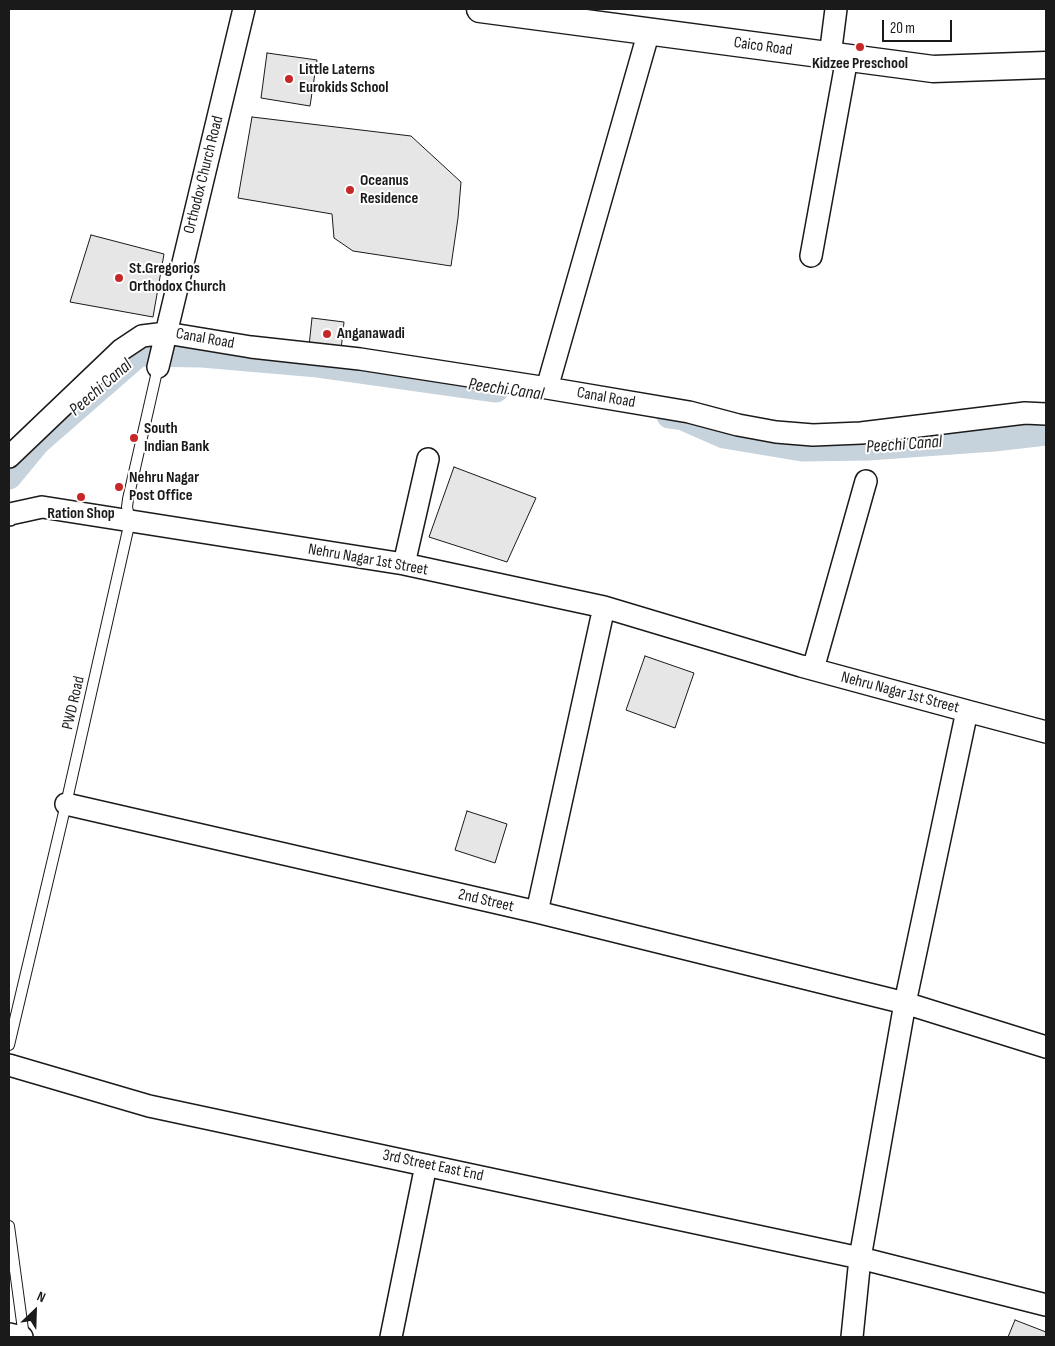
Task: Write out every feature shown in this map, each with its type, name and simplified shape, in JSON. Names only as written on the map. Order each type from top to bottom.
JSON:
[{"type":"street","name":"Orthodox Church Road","points":[[158,367],[244,9]]},
{"type":"street","name":"Caico Road","points":[[480,9],[933,69],[1046,65]]},
{"type":"street","points":[[811,256],[839,57],[836,9]]},
{"type":"street","points":[[547,388],[649,31]]},
{"type":"street","points":[[9,457],[121,350],[142,336],[165,337]]},
{"type":"street","name":"Canal Road","points":[[165,337],[360,359],[547,388],[689,412],[738,426],[776,432],[813,434],[862,433],[1025,414],[1046,414]]},
{"type":"street","points":[[404,564],[428,459]]},
{"type":"street","points":[[813,669],[866,481]]},
{"type":"street","name":"Nehru Nagar 1st Street","points":[[9,515],[42,507],[404,564],[604,607],[813,669],[967,711],[905,1003],[860,1258],[852,1337]]},
{"type":"street","points":[[537,912],[604,607]]},
{"type":"street","points":[[967,711],[1046,732]]},
{"type":"street","name":"2nd Street","points":[[66,804],[537,912],[905,1003],[1046,1047]]},
{"type":"street","name":"3rd Street East End","points":[[9,1065],[149,1106],[860,1258],[1046,1305]]},
{"type":"street","points":[[391,1337],[426,1165]]},
{"type":"street","points":[[9,1334],[23,1337]]},
{"type":"lane","name":"PWD Road","points":[[9,1045],[130,521],[127,508],[128,499],[158,367]]},
{"type":"lane","points":[[9,1226],[23,1337]]},
{"type":"building","name":"Little Laterns Eurokids School","points":[[267,53],[317,60],[310,106],[261,98]]},
{"type":"building","name":"Oceanus Residence","points":[[252,117],[411,136],[461,182],[451,266],[353,251],[334,238],[332,214],[238,198]]},
{"type":"building","name":"St.Gregorios Orthodox Church","points":[[91,235],[164,254],[153,317],[70,302]]},
{"type":"building","name":"Anganawadi","points":[[312,318],[344,322],[341,350],[309,346]]},
{"type":"building","points":[[454,467],[536,498],[507,562],[429,537]]},
{"type":"building","points":[[645,656],[694,673],[675,728],[626,710]]},
{"type":"building","points":[[467,811],[507,824],[495,863],[455,850]]},
{"type":"building","points":[[1015,1320],[1046,1332],[1046,1337],[1008,1337]]},
{"type":"waterway","name":"Peechi Canal","points":[[9,477],[38,442],[139,354],[202,355],[318,365],[496,390]]},
{"type":"waterway","name":"Peechi Canal","points":[[669,416],[683,418],[724,436],[802,449],[868,448],[994,439],[1046,433]]},
{"type":"place","name":"Kidzee Preschool","points":[[860,47]]},
{"type":"place","name":"Little Laterns Eurokids School","points":[[289,79]]},
{"type":"place","name":"Oceanus Residence","points":[[350,190]]},
{"type":"place","name":"St.Gregorios Orthodox Church","points":[[119,278]]},
{"type":"place","name":"Anganawadi","points":[[327,334]]},
{"type":"place","name":"South Indian Bank","points":[[134,438]]},
{"type":"place","name":"Nehru Nagar Post Office","points":[[119,487]]},
{"type":"place","name":"Ration Shop","points":[[81,497]]}]
